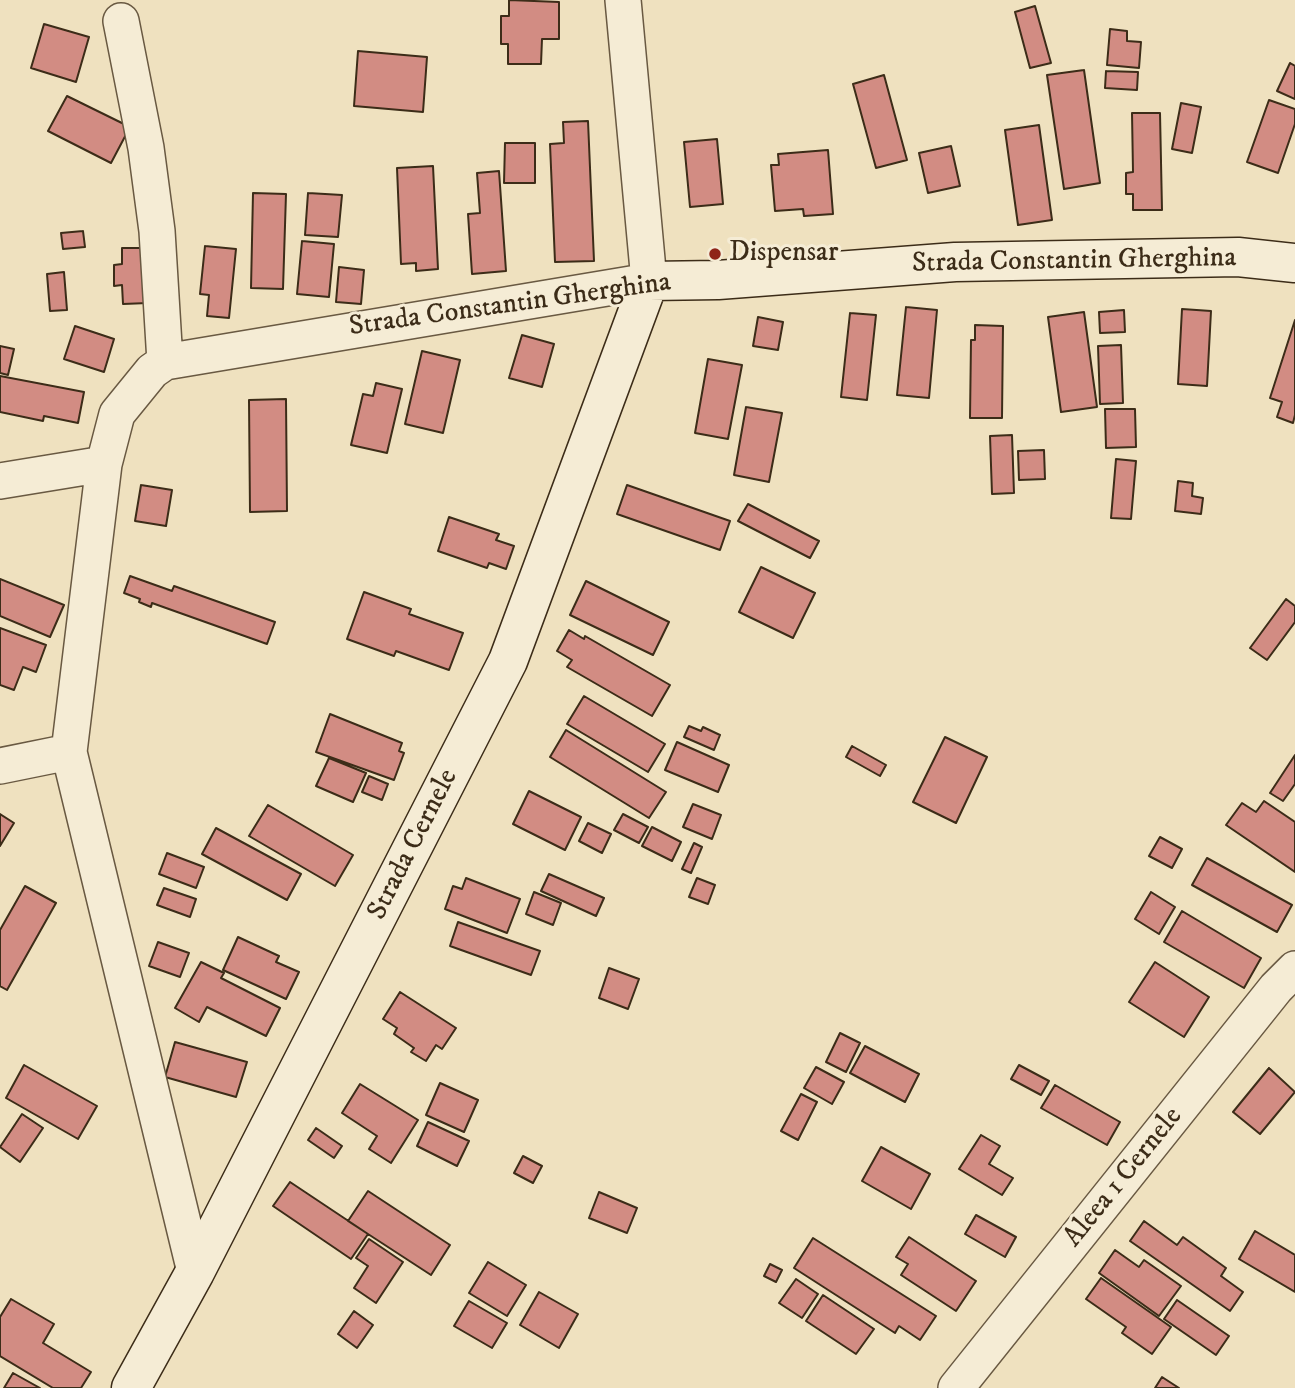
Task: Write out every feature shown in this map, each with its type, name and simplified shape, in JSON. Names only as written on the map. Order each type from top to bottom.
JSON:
[{"type":"street","points":[[624,0],[649,281]]},
{"type":"street","points":[[121,21],[146,148],[157,231],[164,362],[152,371],[117,414],[104,464],[69,751],[195,1272]]},
{"type":"street","name":"Strada Constantin Gherghina","points":[[164,362],[649,281],[718,280],[955,262],[1238,257],[1295,263]]},
{"type":"street","name":"Strada Cernele","points":[[131,1388],[195,1272],[508,661],[649,281]]},
{"type":"street","points":[[0,481],[104,464]]},
{"type":"street","points":[[0,766],[69,751]]},
{"type":"street","name":"Aleea 1 Cernele","points":[[956,1388],[1267,999],[1295,970]]},
{"type":"building","points":[[509,0],[559,2],[559,39],[542,39],[541,64],[508,64],[508,44],[501,44],[501,16],[509,16]]},
{"type":"building","points":[[1035,6],[1051,63],[1030,68],[1015,12]]},
{"type":"building","points":[[44,24],[89,37],[76,82],[31,68]]},
{"type":"building","points":[[1110,29],[1127,31],[1127,41],[1141,42],[1139,68],[1107,65]]},
{"type":"building","points":[[358,51],[427,57],[423,112],[354,106]]},
{"type":"building","points":[[1290,63],[1295,66],[1295,99],[1277,91]]},
{"type":"building","points":[[1084,70],[1100,183],[1064,189],[1047,75]]},
{"type":"building","points":[[1106,71],[1138,72],[1137,90],[1105,88]]},
{"type":"building","points":[[884,75],[907,160],[876,168],[853,84]]},
{"type":"building","points":[[67,96],[130,127],[111,163],[48,131]]},
{"type":"building","points":[[1269,100],[1295,109],[1295,124],[1278,173],[1247,162]]},
{"type":"building","points":[[1181,103],[1201,107],[1192,153],[1172,149]]},
{"type":"building","points":[[1132,113],[1160,113],[1162,210],[1133,210],[1133,194],[1126,194],[1126,173],[1133,172]]},
{"type":"building","points":[[588,121],[594,261],[555,262],[550,144],[564,143],[563,122]]},
{"type":"building","points":[[1039,125],[1052,220],[1018,225],[1005,130]]},
{"type":"building","points":[[717,139],[723,204],[690,207],[684,142]]},
{"type":"building","points":[[505,143],[535,143],[535,183],[504,183]]},
{"type":"building","points":[[951,146],[960,186],[928,193],[919,153]]},
{"type":"building","points":[[828,150],[833,214],[804,216],[803,209],[775,211],[771,165],[779,165],[778,154]]},
{"type":"building","points":[[433,166],[438,269],[416,271],[416,263],[401,264],[397,168]]},
{"type":"building","points":[[499,171],[506,271],[472,274],[468,214],[480,213],[477,173]]},
{"type":"building","points":[[253,193],[286,194],[283,289],[251,288]]},
{"type":"building","points":[[308,193],[342,195],[338,237],[305,235]]},
{"type":"building","points":[[83,231],[85,247],[63,249],[61,233]]},
{"type":"building","points":[[302,241],[334,244],[329,297],[297,294]]},
{"type":"building","points":[[205,246],[236,249],[229,318],[207,316],[209,295],[200,294]]},
{"type":"building","points":[[122,248],[147,248],[148,303],[123,304],[122,285],[114,286],[114,265],[122,264]]},
{"type":"building","points":[[339,267],[364,270],[361,304],[336,302]]},
{"type":"building","points":[[64,272],[67,310],[50,311],[47,274]]},
{"type":"building","points":[[906,307],[937,310],[929,398],[897,395]]},
{"type":"building","points":[[1182,309],[1211,311],[1207,386],[1178,384]]},
{"type":"building","points":[[1124,310],[1125,332],[1100,333],[1099,312]]},
{"type":"building","points":[[1084,312],[1097,407],[1061,412],[1048,317]]},
{"type":"building","points":[[850,313],[876,315],[867,400],[841,397]]},
{"type":"building","points":[[758,317],[783,322],[778,350],[753,346]]},
{"type":"building","points":[[1295,320],[1293,423],[1277,417],[1282,402],[1270,398]]},
{"type":"building","points":[[975,325],[1003,326],[1002,418],[970,418],[971,340],[975,340]]},
{"type":"building","points":[[75,326],[114,339],[104,372],[64,359]]},
{"type":"building","points":[[522,335],[554,344],[542,387],[509,378]]},
{"type":"building","points":[[1121,345],[1123,403],[1100,404],[1098,346]]},
{"type":"building","points":[[0,346],[14,349],[8,375],[0,373]]},
{"type":"building","points":[[422,351],[460,360],[443,433],[405,424]]},
{"type":"building","points":[[708,359],[742,365],[728,439],[695,433]]},
{"type":"building","points":[[0,376],[84,392],[78,423],[44,416],[43,421],[0,412]]},
{"type":"building","points":[[376,383],[402,389],[387,453],[351,445],[363,394],[373,396]]},
{"type":"building","points":[[286,399],[287,511],[250,512],[249,400]]},
{"type":"building","points":[[746,407],[782,413],[769,482],[734,475]]},
{"type":"building","points":[[1105,409],[1135,409],[1136,447],[1106,448]]},
{"type":"building","points":[[1012,435],[1014,493],[992,494],[990,436]]},
{"type":"building","points":[[1044,450],[1045,479],[1019,480],[1018,451]]},
{"type":"building","points":[[1116,459],[1136,461],[1131,519],[1111,518]]},
{"type":"building","points":[[1178,481],[1193,483],[1192,496],[1203,498],[1201,514],[1175,511]]},
{"type":"building","points":[[141,485],[172,490],[166,526],[135,521]]},
{"type":"building","points":[[627,485],[730,521],[720,550],[617,514]]},
{"type":"building","points":[[748,504],[819,541],[810,558],[738,521]]},
{"type":"building","points":[[449,517],[499,534],[496,540],[514,546],[506,569],[489,563],[487,568],[438,551]]},
{"type":"building","points":[[761,567],[815,593],[793,638],[739,612]]},
{"type":"building","points":[[130,576],[172,591],[174,586],[275,622],[267,644],[152,603],[151,607],[139,602],[140,599],[124,593]]},
{"type":"building","points":[[0,579],[64,605],[50,637],[0,616]]},
{"type":"building","points":[[586,581],[669,622],[653,655],[570,615]]},
{"type":"building","points":[[364,592],[411,609],[409,614],[463,633],[449,670],[396,651],[394,656],[347,639]]},
{"type":"building","points":[[1286,599],[1295,606],[1295,622],[1267,660],[1250,648]]},
{"type":"building","points":[[0,628],[46,645],[36,672],[23,667],[14,690],[0,685]]},
{"type":"building","points":[[569,630],[584,639],[585,636],[670,685],[652,716],[567,667],[572,660],[557,651]]},
{"type":"building","points":[[584,696],[665,744],[648,772],[567,724]]},
{"type":"building","points":[[330,714],[402,743],[399,751],[404,753],[394,780],[316,752]]},
{"type":"building","points":[[689,726],[701,731],[703,727],[720,735],[714,750],[684,737]]},
{"type":"building","points":[[566,730],[666,792],[649,818],[550,757]]},
{"type":"building","points":[[945,737],[987,757],[956,823],[913,802]]},
{"type":"building","points":[[677,742],[729,765],[718,792],[665,770]]},
{"type":"building","points":[[852,746],[886,765],[880,776],[846,757]]},
{"type":"building","points":[[1295,755],[1295,784],[1283,801],[1270,793]]},
{"type":"building","points":[[329,758],[366,773],[353,802],[316,786]]},
{"type":"building","points":[[369,776],[388,784],[382,800],[362,792]]},
{"type":"building","points":[[529,791],[581,817],[565,850],[513,824]]},
{"type":"building","points":[[1264,801],[1295,822],[1295,872],[1226,825],[1242,803],[1256,812]]},
{"type":"building","points":[[693,804],[721,815],[712,839],[683,827]]},
{"type":"building","points":[[268,805],[353,855],[335,886],[249,836]]},
{"type":"building","points":[[0,814],[14,823],[0,846]]},
{"type":"building","points":[[623,814],[648,827],[639,843],[614,830]]},
{"type":"building","points":[[588,823],[611,834],[602,853],[579,841]]},
{"type":"building","points":[[652,827],[681,842],[672,861],[642,846]]},
{"type":"building","points":[[216,828],[301,874],[287,900],[202,854]]},
{"type":"building","points":[[1160,837],[1182,849],[1172,868],[1149,856]]},
{"type":"building","points":[[694,843],[702,847],[691,873],[682,869]]},
{"type":"building","points":[[167,853],[204,867],[196,888],[159,874]]},
{"type":"building","points":[[1207,858],[1292,905],[1277,932],[1192,885]]},
{"type":"building","points":[[549,874],[604,898],[596,916],[541,891]]},
{"type":"building","points":[[466,878],[520,899],[507,933],[445,909],[453,886],[462,889]]},
{"type":"building","points":[[697,878],[715,885],[708,904],[689,897]]},
{"type":"building","points":[[25,886],[56,903],[7,990],[0,986],[0,930]]},
{"type":"building","points":[[164,888],[196,899],[190,917],[157,905]]},
{"type":"building","points":[[534,892],[561,903],[553,925],[526,914]]},
{"type":"building","points":[[1151,892],[1175,907],[1159,934],[1135,919]]},
{"type":"building","points":[[1182,911],[1261,958],[1244,988],[1164,942]]},
{"type":"building","points":[[458,922],[540,951],[531,975],[450,946]]},
{"type":"building","points":[[238,937],[279,956],[276,962],[299,972],[286,999],[223,970]]},
{"type":"building","points":[[158,942],[189,953],[180,977],[149,966]]},
{"type":"building","points":[[201,962],[224,973],[221,978],[280,1008],[266,1036],[207,1007],[199,1022],[175,1008]]},
{"type":"building","points":[[1155,962],[1209,997],[1184,1037],[1129,1002]]},
{"type":"building","points":[[609,968],[639,979],[628,1009],[599,998]]},
{"type":"building","points":[[400,992],[456,1028],[442,1049],[436,1045],[426,1061],[411,1052],[414,1048],[394,1034],[397,1028],[383,1019]]},
{"type":"building","points":[[840,1033],[860,1043],[846,1072],[826,1062]]},
{"type":"building","points":[[175,1042],[247,1062],[236,1097],[165,1077]]},
{"type":"building","points":[[865,1046],[919,1074],[905,1102],[850,1073]]},
{"type":"building","points":[[24,1065],[97,1106],[78,1139],[6,1098]]},
{"type":"building","points":[[1019,1065],[1049,1081],[1041,1095],[1011,1079]]},
{"type":"building","points":[[816,1067],[844,1082],[832,1104],[804,1088]]},
{"type":"building","points":[[1269,1068],[1295,1092],[1260,1134],[1233,1112]]},
{"type":"building","points":[[440,1083],[478,1100],[464,1132],[426,1115]]},
{"type":"building","points":[[360,1084],[418,1120],[391,1163],[369,1149],[377,1136],[342,1113]]},
{"type":"building","points":[[1055,1085],[1120,1122],[1107,1145],[1041,1108]]},
{"type":"building","points":[[801,1094],[817,1102],[798,1140],[781,1131]]},
{"type":"building","points":[[22,1114],[43,1128],[20,1162],[0,1147]]},
{"type":"building","points":[[428,1122],[469,1141],[457,1166],[417,1146]]},
{"type":"building","points":[[316,1128],[342,1146],[334,1158],[308,1140]]},
{"type":"building","points":[[981,1135],[1000,1146],[989,1164],[1013,1178],[1002,1195],[959,1169]]},
{"type":"building","points":[[881,1147],[930,1174],[911,1209],[862,1181]]},
{"type":"building","points":[[523,1156],[542,1166],[533,1183],[514,1173]]},
{"type":"building","points":[[290,1182],[368,1234],[351,1259],[273,1206]]},
{"type":"building","points":[[368,1191],[450,1245],[431,1275],[348,1221]]},
{"type":"building","points":[[599,1192],[637,1208],[627,1233],[589,1218]]},
{"type":"building","points":[[976,1215],[1016,1237],[1005,1257],[965,1234]]},
{"type":"building","points":[[1144,1221],[1177,1245],[1183,1237],[1226,1268],[1221,1276],[1243,1292],[1230,1311],[1130,1241]]},
{"type":"building","points":[[1255,1231],[1295,1255],[1295,1292],[1239,1259]]},
{"type":"building","points":[[909,1237],[976,1281],[956,1311],[901,1275],[908,1264],[896,1257]]},
{"type":"building","points":[[813,1238],[936,1316],[920,1340],[899,1326],[895,1333],[794,1268]]},
{"type":"building","points":[[369,1239],[403,1262],[376,1303],[354,1288],[368,1266],[356,1258]]},
{"type":"building","points":[[1115,1250],[1139,1267],[1144,1260],[1181,1286],[1159,1316],[1099,1273]]},
{"type":"building","points":[[488,1262],[526,1285],[507,1316],[469,1293]]},
{"type":"building","points":[[770,1264],[782,1270],[776,1282],[764,1276]]},
{"type":"building","points":[[1101,1278],[1171,1327],[1152,1354],[1122,1333],[1126,1327],[1086,1299]]},
{"type":"building","points":[[796,1279],[818,1294],[802,1318],[779,1303]]},
{"type":"building","points":[[539,1292],[578,1314],[559,1348],[520,1325]]},
{"type":"building","points":[[823,1295],[874,1329],[856,1354],[806,1321]]},
{"type":"building","points":[[11,1299],[54,1324],[43,1343],[91,1372],[81,1388],[53,1388],[0,1356],[0,1317]]},
{"type":"building","points":[[1177,1300],[1229,1336],[1216,1355],[1164,1319]]},
{"type":"building","points":[[469,1301],[507,1323],[492,1348],[454,1326]]},
{"type":"building","points":[[354,1311],[373,1325],[357,1348],[338,1334]]},
{"type":"building","points":[[13,1373],[40,1388],[4,1388]]},
{"type":"building","points":[[1162,1377],[1179,1388],[1155,1388]]},
{"type":"place","name":"Dispensar","points":[[715,254]]}]
